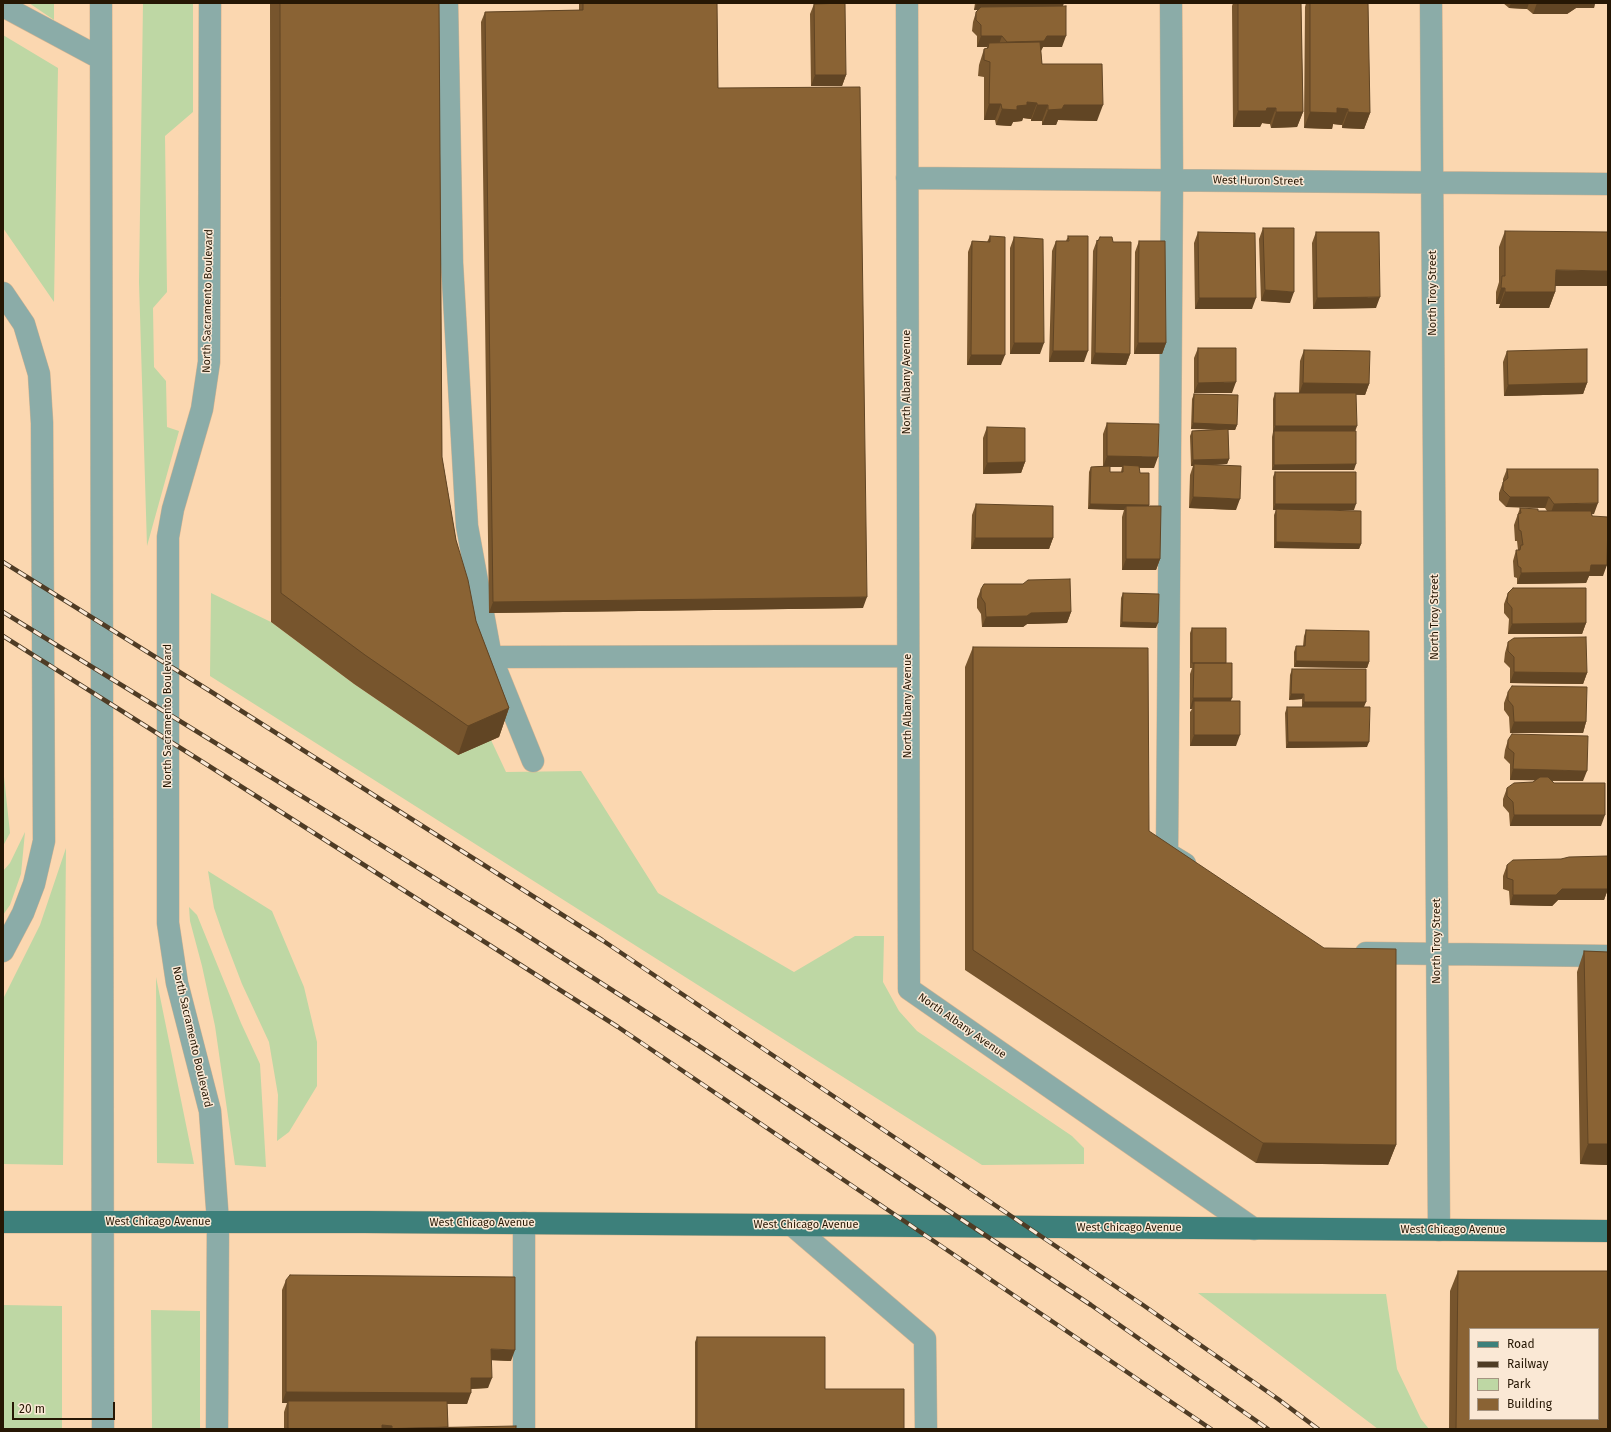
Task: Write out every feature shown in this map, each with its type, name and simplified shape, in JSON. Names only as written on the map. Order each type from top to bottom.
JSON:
[{"type":"main road","name":"West Chicago Avenue","points":[[3,1222],[524,1223],[1608,1231]]},
{"type":"street","points":[[101,3],[103,1429]]},
{"type":"street","name":"North Sacramento Boulevard","points":[[210,3],[209,362],[202,409],[173,509],[168,537],[168,923],[177,983],[210,1111],[218,1222],[217,1429]]},
{"type":"street","points":[[447,3],[452,262],[467,526],[491,657],[533,761]]},
{"type":"street","name":"North Albany Avenue","points":[[907,3],[909,989],[1254,1228]]},
{"type":"street","points":[[1171,3],[1172,180],[1167,852],[1201,874]]},
{"type":"street","name":"North Troy Street","points":[[1431,3],[1439,1230]]},
{"type":"street","points":[[3,6],[100,58]]},
{"type":"street","name":"West Huron Street","points":[[908,178],[1608,184]]},
{"type":"street","points":[[3,293],[24,324],[38,374],[42,424],[44,842],[34,884],[23,913],[3,951]]},
{"type":"street","points":[[491,657],[908,656]]},
{"type":"street","points":[[1344,953],[1608,956]]},
{"type":"street","points":[[524,1223],[524,1429]]},
{"type":"street","points":[[792,1225],[925,1339],[926,1429]]},
{"type":"green space","points":[[29,3],[54,3],[54,20]]},
{"type":"green space","points":[[143,3],[193,3],[193,112],[165,136],[167,292],[153,308],[154,367],[166,381],[167,427],[179,431],[147,546],[139,282]]},
{"type":"green space","points":[[3,35],[58,68],[54,302],[3,228]]},
{"type":"green space","points":[[211,593],[271,622],[354,684],[458,755],[491,740],[506,772],[581,771],[658,893],[794,972],[855,936],[884,936],[883,982],[899,1011],[917,1031],[1072,1136],[1084,1148],[1084,1164],[982,1165],[210,676]]},
{"type":"green space","points":[[3,767],[10,833],[3,846]]},
{"type":"green space","points":[[25,832],[21,874],[10,905],[3,915],[3,871],[10,863]]},
{"type":"green space","points":[[66,848],[63,1165],[3,1164],[3,999],[40,925]]},
{"type":"green space","points":[[208,871],[272,911],[304,987],[317,1042],[317,1086],[289,1132],[277,1141],[278,1095],[269,1042],[242,984],[224,937],[214,908]]},
{"type":"green space","points":[[189,907],[197,915],[241,1023],[260,1064],[266,1167],[235,1165],[215,1026],[202,966],[190,921]]},
{"type":"green space","points":[[156,977],[194,1164],[157,1163]]},
{"type":"green space","points":[[1198,1293],[1386,1294],[1397,1369],[1421,1419],[1429,1429],[1378,1429]]},
{"type":"green space","points":[[3,1305],[62,1306],[62,1429],[3,1429]]},
{"type":"green space","points":[[151,1310],[200,1311],[200,1429],[152,1429]]},
{"type":"building","points":[[280,3],[439,3],[442,457],[456,540],[468,580],[476,621],[509,708],[468,726],[365,655],[281,593]]},
{"type":"building","points":[[583,3],[717,3],[718,88],[860,87],[867,597],[493,602],[485,12],[583,10]]},
{"type":"building","points":[[845,3],[846,75],[815,75],[814,4]]},
{"type":"building","points":[[1238,3],[1301,3],[1303,112],[1276,112],[1276,108],[1267,108],[1266,111],[1238,111]]},
{"type":"building","points":[[1310,3],[1368,3],[1370,113],[1348,112],[1348,109],[1337,108],[1337,113],[1310,112]]},
{"type":"building","points":[[1066,6],[1066,36],[1047,36],[1044,41],[1007,42],[1002,36],[981,36],[981,25],[976,20],[976,12],[981,7]]},
{"type":"building","points":[[1040,42],[1042,64],[1102,64],[1103,105],[1064,105],[1062,109],[1048,110],[1048,105],[1037,105],[1037,103],[1027,102],[1027,105],[1017,106],[1017,110],[1002,109],[1001,104],[989,104],[990,62],[984,60],[984,49],[988,48],[989,43]]},
{"type":"building","points":[[1263,228],[1294,228],[1294,292],[1265,290]]},
{"type":"building","points":[[1505,231],[1608,232],[1608,271],[1556,270],[1555,292],[1505,292],[1505,288],[1501,288],[1502,276],[1505,276]]},
{"type":"building","points":[[1198,232],[1255,233],[1256,298],[1199,298]]},
{"type":"building","points":[[1316,232],[1379,232],[1380,297],[1317,298]]},
{"type":"building","points":[[990,236],[1005,237],[1005,355],[971,355],[972,241],[990,242]]},
{"type":"building","points":[[1068,236],[1088,236],[1088,351],[1053,351],[1056,241],[1069,241]]},
{"type":"building","points":[[1014,237],[1043,239],[1044,343],[1014,343]]},
{"type":"building","points":[[1100,237],[1112,237],[1113,242],[1131,242],[1130,354],[1095,353],[1097,240],[1098,241]]},
{"type":"building","points":[[1139,241],[1165,241],[1166,343],[1138,343]]},
{"type":"building","points":[[1198,348],[1236,348],[1236,382],[1198,383]]},
{"type":"building","points":[[1587,349],[1587,383],[1508,385],[1507,351]]},
{"type":"building","points":[[1304,350],[1370,351],[1369,384],[1303,383]]},
{"type":"building","points":[[1275,393],[1356,393],[1357,426],[1275,426]]},
{"type":"building","points":[[1194,394],[1238,395],[1237,425],[1193,423]]},
{"type":"building","points":[[1107,423],[1159,424],[1158,457],[1107,456]]},
{"type":"building","points":[[987,427],[1025,428],[1025,462],[987,463]]},
{"type":"building","points":[[1228,429],[1229,459],[1193,460],[1192,431]]},
{"type":"building","points":[[1274,431],[1356,431],[1356,464],[1274,465]]},
{"type":"building","points":[[1194,464],[1241,466],[1240,499],[1193,497]]},
{"type":"building","points":[[1123,465],[1139,466],[1140,473],[1149,473],[1149,505],[1090,504],[1091,467],[1110,466],[1110,472],[1123,472]]},
{"type":"building","points":[[1507,469],[1598,469],[1598,503],[1554,504],[1549,497],[1510,497],[1503,490],[1503,482],[1508,478]]},
{"type":"building","points":[[1275,472],[1356,472],[1356,504],[1275,504]]},
{"type":"building","points":[[976,504],[1053,506],[1053,538],[975,538]]},
{"type":"building","points":[[1126,506],[1161,506],[1160,559],[1126,559]]},
{"type":"building","points":[[1520,508],[1538,509],[1538,511],[1591,511],[1592,516],[1608,517],[1607,565],[1591,565],[1590,572],[1521,573],[1521,568],[1518,566],[1516,550],[1520,550],[1521,545],[1523,545],[1521,531],[1519,530],[1518,514],[1521,513]]},
{"type":"building","points":[[1276,509],[1361,511],[1361,544],[1276,542]]},
{"type":"building","points":[[1070,579],[1071,612],[1031,613],[1027,616],[986,617],[985,603],[981,597],[981,589],[984,584],[1023,584],[1028,580]]},
{"type":"building","points":[[1513,588],[1586,588],[1586,623],[1512,624],[1512,608],[1507,602],[1508,593]]},
{"type":"building","points":[[1123,593],[1159,594],[1158,623],[1122,622]]},
{"type":"building","points":[[1192,628],[1226,628],[1226,663],[1192,663]]},
{"type":"building","points":[[1306,630],[1369,631],[1369,662],[1296,661],[1296,646],[1305,646]]},
{"type":"building","points":[[1586,637],[1587,673],[1514,672],[1514,657],[1508,651],[1508,642],[1514,638]]},
{"type":"building","points":[[973,647],[1148,648],[1149,831],[1324,948],[1396,949],[1396,1145],[1263,1143],[973,950]]},
{"type":"building","points":[[1194,663],[1232,663],[1232,698],[1193,698]]},
{"type":"building","points":[[1292,669],[1366,669],[1366,702],[1304,702],[1304,694],[1291,694]]},
{"type":"building","points":[[1512,686],[1587,687],[1586,722],[1514,722],[1513,706],[1508,700],[1508,692]]},
{"type":"building","points":[[1194,701],[1240,701],[1240,735],[1194,735]]},
{"type":"building","points":[[1287,707],[1370,707],[1369,742],[1288,742]]},
{"type":"building","points":[[1512,734],[1588,736],[1587,771],[1513,769],[1514,753],[1508,748],[1508,740]]},
{"type":"building","points":[[1540,777],[1548,777],[1554,783],[1605,783],[1605,815],[1514,815],[1513,802],[1507,796],[1507,788],[1514,783],[1533,782]]},
{"type":"building","points":[[1608,856],[1608,889],[1562,889],[1556,895],[1513,895],[1513,880],[1507,878],[1507,865],[1513,860]]},
{"type":"building","points":[[1584,951],[1608,952],[1608,1144],[1588,1144]]},
{"type":"building","points":[[1458,1271],[1608,1271],[1608,1429],[1456,1429]]},
{"type":"building","points":[[290,1275],[515,1277],[515,1350],[491,1349],[492,1378],[471,1378],[471,1393],[286,1392],[286,1280]]},
{"type":"building","points":[[697,1337],[825,1337],[825,1389],[904,1389],[904,1429],[697,1429]]},
{"type":"building","points":[[288,1401],[447,1401],[448,1427],[392,1429],[392,1426],[382,1425],[382,1429],[288,1429]]},
{"type":"building","points":[[516,1426],[516,1429],[369,1429]]},
{"type":"railway","points":[[3,562],[210,691],[602,940],[1143,1305],[1278,1399],[1318,1429]]},
{"type":"railway","points":[[3,612],[514,927],[696,1044],[1091,1305],[1268,1429]]},
{"type":"railway","points":[[3,636],[618,1027],[1211,1429]]}]
